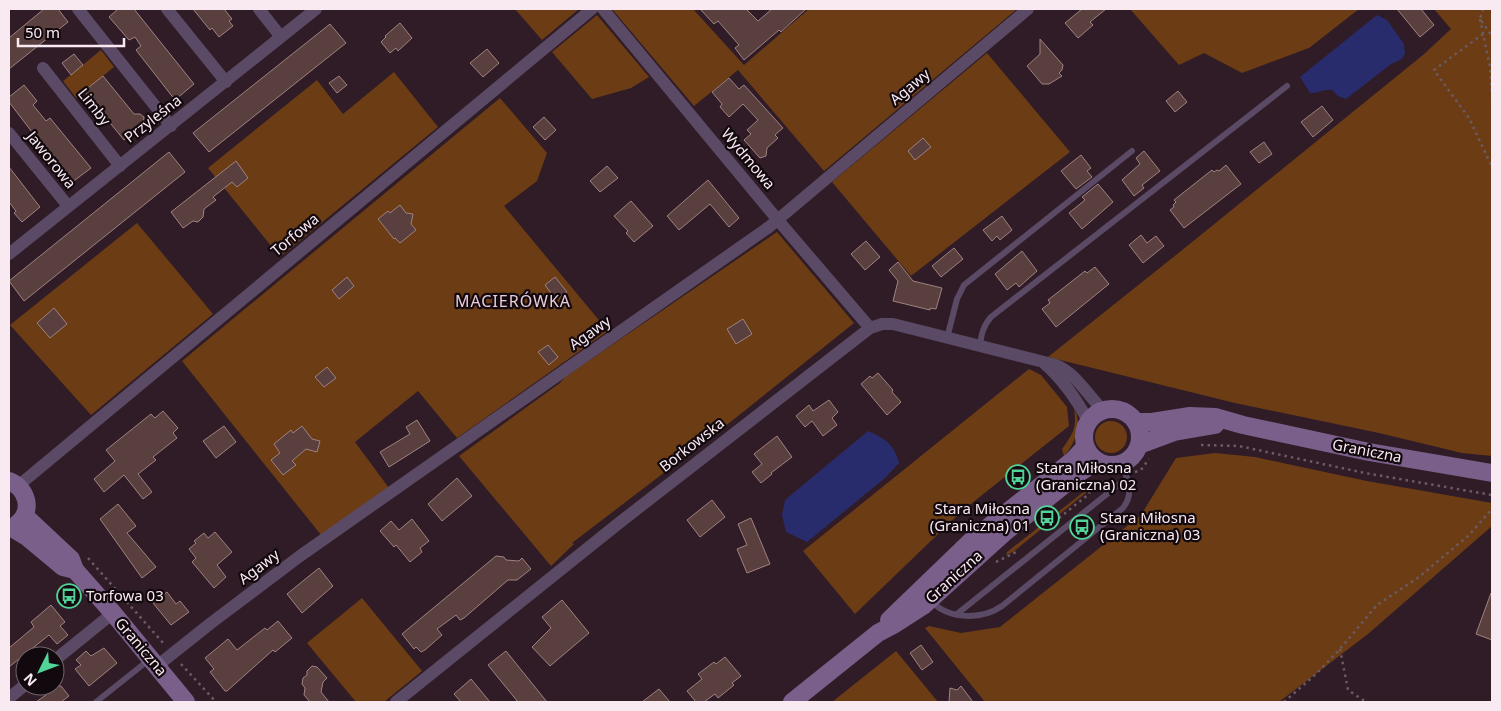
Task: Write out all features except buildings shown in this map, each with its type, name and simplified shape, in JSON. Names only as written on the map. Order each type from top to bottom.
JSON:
[{"type":"street","points":[[78,9],[171,126]]},
{"type":"street","points":[[167,9],[226,82]]},
{"type":"street","points":[[259,9],[281,37]]},
{"type":"street","name":"Przyleśna","points":[[10,251],[171,126],[316,9]]},
{"type":"street","name":"Torfowa","points":[[14,484],[592,9]]},
{"type":"street","name":"Wydmowa","points":[[602,9],[777,220],[870,328]]},
{"type":"street","name":"Agawy","points":[[154,662],[211,623],[300,556],[752,239],[1028,9]]},
{"type":"street","name":"Limby","points":[[43,68],[120,166]]},
{"type":"street","name":"Jaworowa","points":[[9,133],[68,206]]},
{"type":"street","points":[[870,328],[887,324],[1056,365],[1069,372],[1103,410]]},
{"type":"street","name":"Borkowska","points":[[396,702],[619,523],[870,328]]},
{"type":"street","points":[[1043,363],[1062,381],[1079,404],[1088,421]]},
{"type":"street","points":[[1112,408],[1122,410],[1136,422],[1145,450],[1131,458],[1128,471],[1098,461],[1090,455],[1085,447],[1084,434],[1088,421],[1095,414],[1103,410],[1112,408]]},
{"type":"street","name":"Graniczna","points":[[1136,422],[1152,422],[1178,417],[1199,416],[1219,418],[1242,425],[1369,452],[1492,473]]},
{"type":"street","name":"Graniczna","points":[[1145,450],[1157,437],[1182,430],[1208,426],[1242,425]]},
{"type":"street","name":"Graniczna","points":[[926,593],[972,540],[1070,462],[1085,447]]},
{"type":"street","name":"Graniczna","points":[[792,702],[878,633],[890,618],[926,593],[1079,473],[1098,461]]},
{"type":"street","points":[[14,484],[26,500],[15,524]]},
{"type":"street","name":"Graniczna","points":[[15,524],[64,551],[71,559],[74,570],[113,613],[186,702]]},
{"type":"street","points":[[65,652],[113,613]]},
{"type":"lane","points":[[980,347],[981,335],[991,317],[1287,86]]},
{"type":"lane","points":[[947,339],[957,299],[964,285],[1132,151]]},
{"type":"lane","points":[[926,593],[942,610],[957,614],[978,616],[998,608],[1120,510],[1129,498],[1128,471]]},
{"type":"lane","points":[[957,614],[1128,471]]},
{"type":"lane","points":[[96,702],[154,662]]},
{"type":"path","points":[[1484,9],[1480,19],[1490,67],[1492,98]]},
{"type":"path","points":[[1480,19],[1492,36]]},
{"type":"path","points":[[1483,34],[1434,70],[1469,118],[1492,167]]},
{"type":"path","points":[[1199,445],[1239,446],[1365,473],[1492,495]]},
{"type":"path","points":[[1128,471],[1141,470],[1145,450]]},
{"type":"path","points":[[1053,522],[1089,494],[1091,486],[1107,481]]},
{"type":"path","points":[[1284,702],[1316,674],[1340,649],[1377,605],[1419,577],[1468,536],[1492,509]]},
{"type":"path","points":[[995,563],[1017,551]]},
{"type":"path","points":[[84,553],[168,649]]},
{"type":"path","points":[[1340,649],[1348,690],[1366,702]]},
{"type":"path","points":[[177,659],[202,689],[216,702]]},
{"type":"shaded area","points":[[515,9],[579,9],[542,40]]},
{"type":"shaded area","points":[[612,9],[693,9],[744,65],[809,9],[1017,9],[824,171],[738,70],[694,106]]},
{"type":"shaded area","points":[[1130,9],[1359,9],[1309,48],[1242,73],[1204,53],[1179,65]]},
{"type":"shaded area","points":[[1434,9],[1492,9],[1492,456],[1462,453],[1379,433],[1235,403],[1048,357],[1423,55],[1451,29]]},
{"type":"shaded area","points":[[597,15],[649,77],[631,88],[592,99],[552,52]]},
{"type":"shaded area","points":[[1377,15],[1387,20],[1404,44],[1405,53],[1402,59],[1391,64],[1346,99],[1338,96],[1332,90],[1310,93],[1300,77]]},
{"type":"shaded area","points":[[101,50],[114,67],[76,98],[63,81]]},
{"type":"shaded area","points":[[987,53],[1070,152],[911,276],[832,182]]},
{"type":"shaded area","points":[[394,72],[438,127],[280,257],[208,168],[317,80],[343,114]]},
{"type":"shaded area","points":[[500,98],[547,153],[537,181],[504,206],[608,331],[457,438],[418,391],[355,442],[389,488],[321,535],[182,361]]},
{"type":"shaded area","points":[[137,223],[213,314],[91,415],[10,325]]},
{"type":"shaded area","points":[[777,232],[854,323],[733,420],[572,543],[574,544],[551,566],[459,456],[560,383],[565,377]]},
{"type":"shaded area","points":[[1029,369],[1041,375],[1067,407],[1069,426],[962,511],[855,614],[803,551]]},
{"type":"shaded area","points":[[1074,409],[1077,415],[1078,427],[1074,440],[1064,456],[1062,449],[1071,435],[1074,426]]},
{"type":"shaded area","points":[[1111,421],[1123,425],[1127,437],[1123,449],[1111,453],[1099,449],[1095,437],[1099,425]]},
{"type":"shaded area","points":[[868,431],[880,437],[892,447],[899,463],[885,478],[807,542],[786,532],[782,515],[785,500]]},
{"type":"shaded area","points":[[1215,453],[1255,457],[1367,481],[1492,503],[1492,526],[1368,634],[1279,702],[985,702],[925,628],[929,626],[961,633],[1000,627],[1141,515],[1176,458]]},
{"type":"shaded area","points":[[1086,490],[1087,492],[1013,552],[1006,555],[1007,552]]},
{"type":"shaded area","points":[[362,598],[422,671],[384,702],[356,702],[307,643]]},
{"type":"shaded area","points":[[896,651],[938,702],[832,702]]},
{"type":"place","name":"Stara Miłosna (Graniczna) 02","points":[[1018,477]]},
{"type":"place","name":"Stara Miłosna (Graniczna) 01","points":[[1047,518]]},
{"type":"place","name":"Stara Miłosna (Graniczna) 03","points":[[1082,527]]},
{"type":"place","name":"Torfowa 03","points":[[69,596]]},
{"type":"district","name":"MACIERÓWKA","points":[[513,301]]}]
